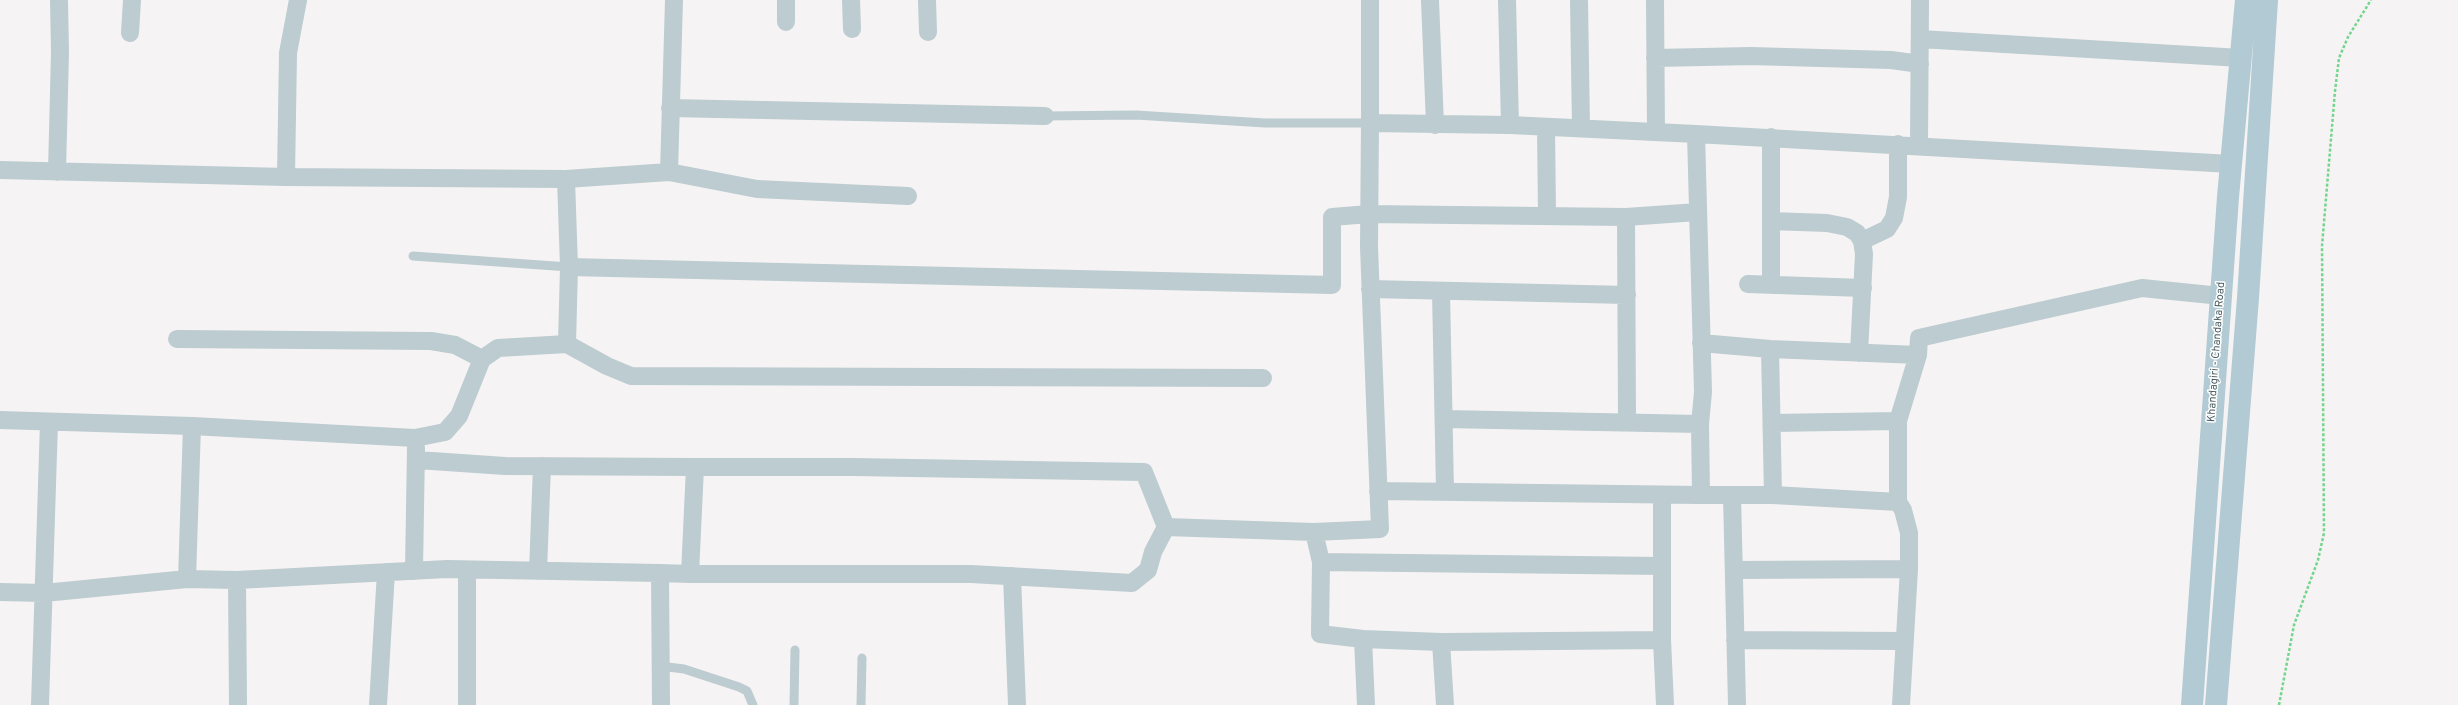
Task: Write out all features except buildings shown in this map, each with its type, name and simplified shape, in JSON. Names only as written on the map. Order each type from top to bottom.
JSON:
[{"type":"main road","name":"Khandagiri - Chandaka Road","points":[[2192,705],[2231,164],[2246,0]]},
{"type":"main road","points":[[2216,705],[2239,417],[2267,0]]},
{"type":"main road","points":[[2213,415],[2239,417]]},
{"type":"street","points":[[56,172],[60,52],[59,0]]},
{"type":"street","points":[[130,33],[132,0]]},
{"type":"street","points":[[286,177],[288,54],[298,0]]},
{"type":"street","points":[[669,172],[674,0]]},
{"type":"street","points":[[786,0],[786,22]]},
{"type":"street","points":[[852,0],[852,29]]},
{"type":"street","points":[[927,0],[928,32]]},
{"type":"street","points":[[1166,527],[1314,532],[1380,529],[1370,289],[1370,0]]},
{"type":"street","points":[[1430,0],[1435,125]]},
{"type":"street","points":[[1508,0],[1510,125]]},
{"type":"street","points":[[1579,0],[1581,128]]},
{"type":"street","points":[[1655,0],[1656,132]]},
{"type":"street","points":[[1919,145],[1920,0]]},
{"type":"street","points":[[1920,39],[2240,58]]},
{"type":"street","points":[[1655,58],[1751,56],[1890,60],[1920,64]]},
{"type":"street","points":[[670,108],[1045,116]]},
{"type":"street","points":[[1370,123],[1510,125],[1581,128],[1919,145],[2231,164]]},
{"type":"street","points":[[1546,127],[1547,216]]},
{"type":"street","points":[[1696,134],[1703,392],[1700,424],[1700,495]]},
{"type":"street","points":[[1771,138],[1771,284]]},
{"type":"street","points":[[1862,241],[1887,229],[1894,218],[1898,197],[1898,144]]},
{"type":"street","points":[[0,170],[286,177],[566,179],[669,172],[757,189],[908,196]]},
{"type":"street","points":[[566,179],[569,267],[567,344]]},
{"type":"street","points":[[569,267],[1332,285],[1332,218],[1369,214],[1626,216],[1698,212]]},
{"type":"street","points":[[1626,216],[1627,422]]},
{"type":"street","points":[[1771,221],[1827,223],[1846,227],[1857,233],[1862,241],[1863,288],[1859,353]]},
{"type":"street","points":[[1748,284],[1863,288]]},
{"type":"street","points":[[1900,705],[1903,641],[1909,569],[1909,533],[1903,510],[1898,502],[1898,421],[1918,355],[1919,338],[2142,288],[2221,296]]},
{"type":"street","points":[[1370,289],[1627,295]]},
{"type":"street","points":[[1441,291],[1445,491]]},
{"type":"street","points":[[177,339],[431,341],[455,345],[482,359]]},
{"type":"street","points":[[1701,343],[1770,349],[1918,355]]},
{"type":"street","points":[[0,420],[192,426],[415,438],[445,432],[459,416],[482,359],[498,348],[567,344],[608,366],[631,376],[1263,378]]},
{"type":"street","points":[[1770,349],[1773,495]]},
{"type":"street","points":[[1444,418],[1700,424]]},
{"type":"street","points":[[1772,423],[1898,421]]},
{"type":"street","points":[[40,705],[49,422]]},
{"type":"street","points":[[187,579],[192,426]]},
{"type":"street","points":[[414,571],[417,460],[415,438]]},
{"type":"street","points":[[0,592],[44,593],[187,579],[236,580],[386,572],[467,570],[690,574],[1012,576],[1132,582],[1148,570],[1153,552],[1166,527],[1144,472],[854,467],[542,466],[462,464],[417,460]]},
{"type":"street","points":[[538,571],[542,466]]},
{"type":"street","points":[[690,574],[695,467]]},
{"type":"street","points":[[1378,491],[1773,495],[1898,502]]},
{"type":"street","points":[[1662,495],[1662,640],[1665,705]]},
{"type":"street","points":[[1732,495],[1737,705]]},
{"type":"street","points":[[1314,532],[1321,562],[1320,634],[1363,639],[1441,642],[1662,640]]},
{"type":"street","points":[[1321,562],[1662,566]]},
{"type":"street","points":[[1734,570],[1909,569]]},
{"type":"street","points":[[467,570],[467,705]]},
{"type":"street","points":[[378,705],[386,572]]},
{"type":"street","points":[[660,573],[661,705]]},
{"type":"street","points":[[1012,576],[1017,705]]},
{"type":"street","points":[[236,580],[238,705]]},
{"type":"street","points":[[1363,639],[1366,705]]},
{"type":"street","points":[[1736,640],[1903,641]]},
{"type":"street","points":[[1441,642],[1445,705]]},
{"type":"lane","points":[[1045,116],[1136,115],[1265,123],[1370,123]]},
{"type":"lane","points":[[413,256],[569,267]]},
{"type":"lane","points":[[794,705],[795,650]]},
{"type":"lane","points":[[861,705],[862,658]]},
{"type":"lane","points":[[660,666],[684,670],[739,687],[747,691],[753,705]]},
{"type":"path","points":[[2279,705],[2294,625],[2318,560],[2324,533],[2322,246],[2339,58],[2348,37],[2371,0]]}]
